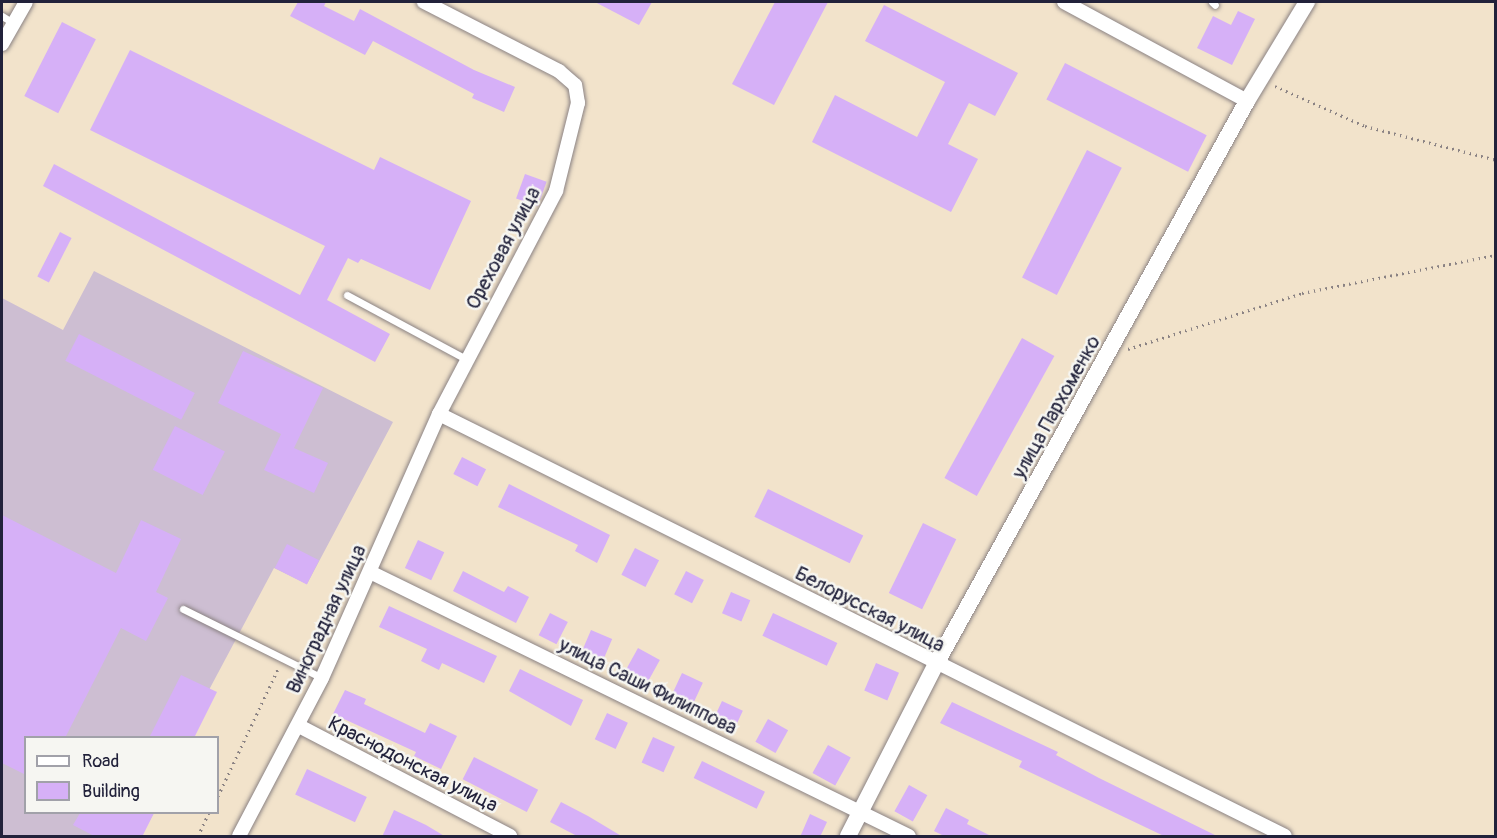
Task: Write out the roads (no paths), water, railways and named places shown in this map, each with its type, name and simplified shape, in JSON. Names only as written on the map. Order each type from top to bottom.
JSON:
[{"type":"street","points":[[2,44],[7,20],[26,2]]},
{"type":"street","name":"Ореховая улица","points":[[424,2],[559,70],[575,85],[578,103],[556,191],[439,414]]},
{"type":"street","points":[[1064,2],[1247,101]]},
{"type":"street","name":"улица Пархоменко","points":[[848,837],[936,664],[1109,355],[1247,101],[1307,2]]},
{"type":"street","name":"Белорусская улица","points":[[439,414],[1285,837]]},
{"type":"street","name":"Виноградная улица","points":[[239,837],[322,678],[439,414]]},
{"type":"street","name":"улица Саши Филиппова","points":[[370,572],[909,837]]},
{"type":"street","name":"Краснодонская улица","points":[[298,726],[510,837]]},
{"type":"lane","points":[[347,296],[466,359]]},
{"type":"lane","points":[[183,609],[322,678]]}]
